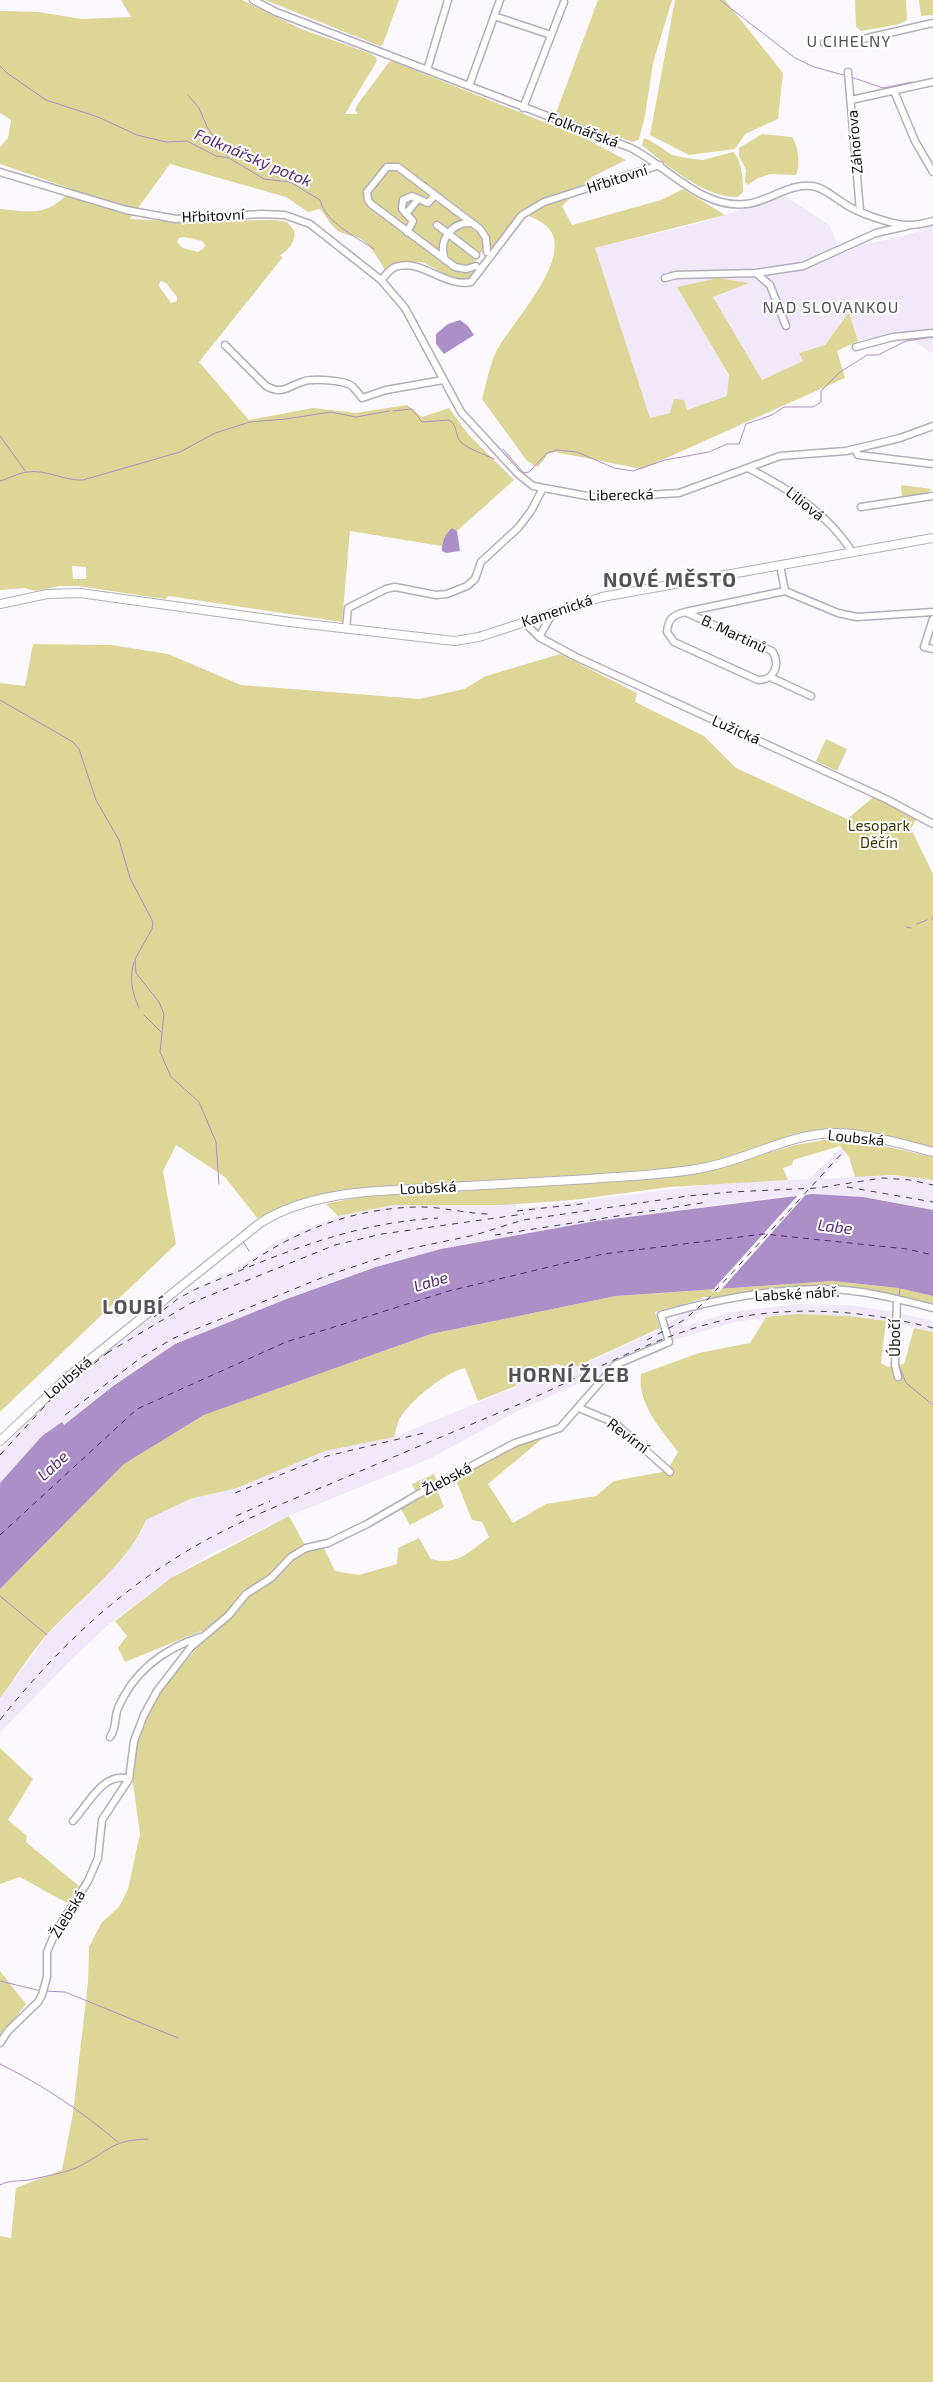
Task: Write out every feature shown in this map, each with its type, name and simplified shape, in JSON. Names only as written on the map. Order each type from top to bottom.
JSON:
[{"type":"main road","name":"Kamenická","points":[[0,604],[47,594],[69,593],[181,606],[346,629],[454,641],[469,640],[602,597],[933,538]]},
{"type":"main road","name":"Loubská","points":[[0,1442],[68,1377],[260,1223],[287,1209],[308,1202],[372,1191],[626,1176],[706,1168],[794,1138],[838,1133],[873,1137],[933,1152]]},
{"type":"street","name":"Folknářská","points":[[253,0],[276,12],[630,148],[660,164],[692,188],[727,203],[752,203],[799,186],[812,186],[860,212],[908,225]]},
{"type":"street","points":[[427,70],[448,0]]},
{"type":"street","points":[[468,86],[500,0]]},
{"type":"street","points":[[523,108],[564,2]]},
{"type":"street","points":[[494,16],[551,35]]},
{"type":"street","points":[[824,43],[863,39],[933,23]]},
{"type":"street","name":"Záhořova","points":[[848,72],[860,212]]},
{"type":"street","points":[[851,100],[933,82]]},
{"type":"street","points":[[894,91],[915,141],[933,172]]},
{"type":"street","name":"Hřbitovní","points":[[381,280],[394,268],[409,266],[460,285],[471,282],[522,214],[544,202],[660,164]]},
{"type":"street","points":[[476,266],[460,268],[445,260],[371,204],[368,200],[368,192],[387,167],[398,167],[473,224],[484,234],[487,252]]},
{"type":"street","name":"Hřbitovní","points":[[0,172],[126,210],[176,219],[236,214],[285,215],[310,224],[381,280],[406,308],[461,412],[518,474],[533,486],[543,488]]},
{"type":"street","points":[[408,232],[413,221],[402,209],[404,200],[409,197],[428,203],[435,195]]},
{"type":"street","points":[[406,214],[418,199]]},
{"type":"street","name":"Folknářská","points":[[665,278],[676,275],[756,273],[803,266],[876,234],[908,225],[933,221]]},
{"type":"street","points":[[445,260],[443,245],[448,234],[459,225],[473,224]]},
{"type":"street","points":[[437,225],[476,255]]},
{"type":"street","points":[[756,273],[770,284],[786,326]]},
{"type":"street","points":[[856,347],[893,337],[933,333]]},
{"type":"street","points":[[225,345],[266,386],[282,392],[310,380],[334,381],[352,386],[362,398],[386,390],[444,380]]},
{"type":"street","name":"Liberecká","points":[[543,488],[598,498],[679,493],[780,456],[856,449],[900,438],[933,426]]},
{"type":"street","points":[[856,449],[858,455],[933,464]]},
{"type":"street","name":"Liliová","points":[[748,468],[784,487],[809,505],[832,527],[852,552]]},
{"type":"street","points":[[346,629],[348,608],[386,589],[395,587],[436,595],[447,594],[467,586],[475,579],[480,562],[518,528],[531,511],[543,488]]},
{"type":"street","points":[[860,506],[933,496]]},
{"type":"street","points":[[780,565],[785,591]]},
{"type":"street","points":[[685,612],[785,591],[838,613],[857,616],[933,612]]},
{"type":"street","points":[[539,637],[553,612]]},
{"type":"street","name":"B. Martinů","points":[[685,612],[772,651],[776,657],[776,666],[770,677],[758,680],[670,638],[667,632],[668,623],[677,614],[685,612]]},
{"type":"street","points":[[933,619],[924,647],[933,648]]},
{"type":"street","name":"Lužická","points":[[524,622],[539,637],[576,657],[886,799],[933,824]]},
{"type":"street","points":[[770,677],[811,696]]},
{"type":"street","name":"Labské nábř.","points":[[661,1315],[687,1307],[744,1297],[806,1290],[852,1292],[897,1299],[933,1308]]},
{"type":"street","name":"Úbočí","points":[[897,1299],[895,1366],[898,1377]]},
{"type":"street","name":"Žlebská","points":[[0,2042],[8,2031],[38,2002],[42,1995],[47,1977],[47,1952],[55,1933],[88,1881],[98,1858],[102,1820],[129,1779],[134,1741],[144,1715],[163,1683],[202,1636],[229,1616],[246,1594],[271,1578],[291,1557],[306,1548],[328,1543],[367,1524],[417,1494],[515,1443],[560,1428],[579,1408],[602,1377],[615,1365],[669,1342],[661,1315]]},
{"type":"street","name":"Revírní","points":[[579,1408],[615,1422],[670,1472]]},
{"type":"street","name":"Žlebská","points":[[110,1737],[115,1731],[117,1709],[148,1663],[176,1644],[202,1636]]},
{"type":"street","points":[[73,1821],[109,1780],[121,1777],[129,1779]]},
{"type":"shaded area","points":[[785,196],[829,225],[842,254],[859,246],[910,234],[933,226],[933,354],[903,334],[858,341],[849,312],[825,345],[800,352],[804,361],[762,380],[713,297],[748,283],[718,278],[677,287],[729,375],[727,396],[712,403],[650,418],[594,248],[696,224]]},
{"type":"shaded area","points":[[842,1147],[846,1153],[822,1179],[894,1175],[933,1180],[933,1210],[863,1197],[796,1195],[596,1221],[410,1257],[345,1277],[175,1344],[113,1385],[64,1425],[62,1423],[42,1436],[0,1483],[0,1450],[57,1391],[177,1297],[234,1270],[280,1239],[338,1216],[393,1205],[515,1204],[517,1209],[715,1184],[809,1179]]},
{"type":"shaded area","points":[[797,1304],[849,1305],[888,1311],[933,1321],[933,1332],[866,1317],[797,1314],[734,1322],[674,1340],[518,1411],[429,1459],[289,1516],[211,1554],[171,1578],[109,1624],[0,1733],[0,1698],[50,1632],[103,1580],[142,1531],[146,1520],[190,1499],[237,1488],[325,1451],[394,1437],[516,1387],[514,1379],[556,1364],[568,1371],[655,1332],[692,1308],[708,1306],[679,1327],[732,1312]]},
{"type":"green space","points":[[121,0],[242,0],[301,29],[376,57],[377,61],[345,114],[358,114],[355,110],[357,105],[389,62],[392,61],[584,138],[626,160],[592,177],[562,206],[572,225],[661,200],[683,189],[725,215],[595,248],[650,418],[670,413],[674,399],[684,400],[687,410],[727,396],[729,375],[677,287],[718,278],[749,283],[713,297],[762,380],[803,361],[799,353],[825,345],[849,312],[858,341],[837,351],[845,378],[642,469],[555,452],[548,454],[538,467],[527,461],[482,399],[495,354],[535,295],[552,262],[555,246],[552,233],[546,226],[538,220],[521,213],[492,251],[486,250],[478,254],[474,266],[478,272],[470,280],[460,282],[423,262],[396,263],[385,271],[377,257],[363,240],[337,230],[320,209],[308,212],[286,197],[170,164],[130,219],[166,221],[275,220],[287,222],[294,230],[293,242],[279,256],[283,257],[199,362],[249,420],[313,408],[356,413],[407,405],[422,417],[449,408],[468,434],[514,480],[457,531],[452,528],[448,531],[441,546],[350,531],[342,622],[169,596],[165,599],[78,586],[60,586],[35,591],[24,588],[0,590],[0,209],[39,211],[55,204],[72,189],[0,164],[0,147],[8,138],[11,120],[0,113],[0,11],[39,12],[81,19],[131,17]],"holes":[[[184,237],[202,241],[206,246],[198,252],[183,248],[177,242],[179,238]],[[160,281],[166,283],[177,297],[177,301],[171,303],[159,286]],[[72,566],[86,567],[86,579],[73,579]]]},
{"type":"green space","points":[[265,0],[399,0],[383,44],[380,46]]},
{"type":"green space","points":[[598,0],[672,0],[653,63],[645,116],[639,139],[633,142],[570,121],[556,113]]},
{"type":"green space","points":[[675,0],[725,0],[783,73],[778,119],[745,134],[735,149],[689,155],[650,135]]},
{"type":"green space","points":[[855,0],[906,0],[907,20],[900,24],[861,31],[856,27]]},
{"type":"green space","points":[[919,0],[933,0],[933,15],[921,16]]},
{"type":"green space","points":[[762,134],[792,137],[798,156],[798,171],[796,175],[771,174],[758,178],[748,185],[745,182],[746,170],[739,156],[739,148]]},
{"type":"green space","points":[[644,138],[672,155],[686,158],[703,160],[733,152],[740,165],[743,192],[738,197],[726,196],[713,192],[687,179],[642,145]]},
{"type":"green space","points":[[901,485],[932,489],[925,495],[902,497]]},
{"type":"green space","name":"Lesopark Děčín","points":[[33,644],[112,645],[168,654],[241,685],[420,699],[464,689],[486,676],[560,654],[637,693],[635,702],[704,736],[736,768],[847,819],[876,795],[917,817],[911,829],[933,874],[933,1147],[865,1131],[821,1130],[793,1134],[735,1156],[703,1165],[626,1173],[375,1187],[298,1201],[257,1218],[225,1177],[176,1145],[163,1171],[176,1244],[0,1412],[0,683],[25,686]]},
{"type":"green space","points":[[826,739],[847,749],[837,771],[816,761]]},
{"type":"green space","points":[[843,1137],[933,1157],[933,1180],[894,1175],[855,1177],[849,1157],[840,1146],[793,1160],[792,1165],[783,1168],[788,1180],[670,1187],[573,1200],[502,1205],[393,1205],[338,1216],[326,1204],[373,1194],[622,1180],[703,1172],[795,1145]]},
{"type":"green space","points":[[833,1281],[898,1288],[933,1296],[933,1305],[881,1293],[827,1288],[772,1290],[719,1297],[702,1297],[702,1299],[655,1312],[660,1328],[573,1368],[556,1364],[514,1379],[516,1386],[478,1401],[465,1368],[457,1371],[438,1381],[412,1403],[400,1418],[394,1437],[325,1451],[237,1488],[190,1499],[146,1520],[129,1550],[44,1638],[0,1698],[0,1589],[124,1464],[204,1415],[431,1334],[616,1296]]},
{"type":"green space","points":[[797,1314],[849,1316],[886,1321],[881,1363],[888,1367],[904,1364],[914,1328],[933,1332],[933,2382],[0,2382],[0,2236],[11,2238],[16,2188],[62,2170],[73,2113],[88,1982],[89,1947],[102,1922],[119,1907],[128,1889],[140,1834],[131,1769],[134,1741],[158,1693],[206,1638],[201,1631],[125,1662],[118,1648],[127,1636],[115,1621],[171,1578],[289,1516],[307,1549],[323,1546],[335,1571],[359,1575],[397,1564],[398,1548],[419,1538],[431,1559],[449,1561],[463,1556],[489,1537],[482,1522],[472,1520],[456,1480],[437,1489],[444,1507],[410,1525],[399,1506],[417,1495],[412,1484],[434,1474],[438,1483],[501,1450],[549,1433],[488,1484],[513,1523],[546,1504],[596,1496],[614,1481],[667,1471],[678,1452],[646,1406],[641,1385],[641,1374],[699,1353],[750,1343],[766,1317]]},
{"type":"green space","points":[[0,1748],[33,1779],[8,1820],[27,1836],[26,1842],[79,1886],[67,1903],[20,1877],[0,1884]]},
{"type":"green space","points":[[0,1971],[26,2004],[0,2038]]},
{"type":"water","points":[[460,320],[468,326],[474,335],[444,354],[436,344],[436,334],[448,324]]},
{"type":"water","points":[[452,528],[457,531],[460,551],[446,553],[442,551],[442,545],[446,535]]},
{"type":"water","name":"Labe","points":[[812,1194],[863,1197],[933,1210],[933,1296],[898,1288],[833,1281],[616,1296],[431,1334],[204,1415],[124,1464],[0,1589],[0,1483],[42,1436],[62,1422],[64,1425],[113,1386],[175,1344],[284,1300],[376,1267],[441,1249],[596,1221]]},
{"type":"pier","points":[[801,1192],[808,1192],[719,1292],[711,1292]]},
{"type":"waterway","points":[[720,0],[795,58],[814,67],[847,76]]},
{"type":"waterway","name":"Folknářský potok","points":[[0,66],[46,100],[98,117],[137,135],[166,142],[187,141],[216,156],[229,158],[264,179],[290,182],[320,200],[323,208],[335,222],[374,249]]},
{"type":"waterway","points":[[851,77],[883,88],[912,82]]},
{"type":"waterway","points":[[188,95],[199,108],[207,127],[228,157]]},
{"type":"waterway","name":"Folknářský potok","points":[[503,449],[524,473],[529,472],[547,453],[557,450],[577,452],[614,468],[633,471],[665,460],[709,452],[727,444],[739,444],[746,424],[772,415],[784,407],[813,407],[821,402],[821,391],[840,372],[867,355],[878,355],[906,341],[933,337]]},
{"type":"waterway","points":[[393,411],[412,409],[422,422],[449,420],[454,425],[458,438],[462,443],[494,459]]},
{"type":"waterway","points":[[0,481],[27,472],[48,473],[69,479],[83,480],[180,452],[215,433],[250,422],[331,412],[356,417],[389,411]]},
{"type":"waterway","points":[[0,436],[26,472]]},
{"type":"waterway","points":[[0,700],[73,742],[79,749],[96,800],[119,840],[130,878],[153,922],[152,929],[135,959],[136,973],[159,1002],[164,1014],[160,1052],[171,1077],[199,1102],[216,1142],[219,1184]]},
{"type":"waterway","points":[[917,924],[927,920]]},
{"type":"waterway","points":[[906,927],[911,928]]},
{"type":"waterway","points":[[134,962],[132,985],[139,1008]]},
{"type":"waterway","points":[[144,1015],[161,1032]]},
{"type":"waterway","points":[[242,1240],[249,1251]]},
{"type":"waterway","points":[[899,1297],[900,1288]]},
{"type":"waterway","points":[[898,1363],[906,1383],[933,1405]]},
{"type":"waterway","points":[[0,1596],[47,1635]]},
{"type":"waterway","points":[[0,1981],[41,1991]]},
{"type":"waterway","points":[[45,1991],[65,1992],[178,2038]]},
{"type":"waterway","points":[[0,2064],[61,2099],[118,2142]]},
{"type":"waterway","points":[[0,2185],[64,2172],[76,2168],[126,2141],[148,2139]]},
{"type":"ferry route","points":[[0,1535],[137,1409],[286,1342],[449,1291],[603,1254],[764,1234],[907,1249],[933,1255]]},
{"type":"railway","points":[[647,1340],[684,1320],[707,1300],[844,1151]]},
{"type":"railway","points":[[65,1415],[142,1357],[174,1338],[326,1276],[403,1250],[475,1235],[523,1220],[688,1196],[817,1188],[883,1178],[910,1180],[933,1185]]},
{"type":"railway","points":[[847,1187],[933,1202]]},
{"type":"railway","points":[[495,1235],[708,1202]]},
{"type":"railway","points":[[517,1211],[589,1203]]},
{"type":"railway","points":[[243,1268],[283,1242],[350,1216],[397,1208],[421,1207],[490,1214]]},
{"type":"railway","points":[[107,1353],[191,1303],[335,1245],[382,1234],[524,1214]]},
{"type":"railway","points":[[154,1317],[179,1298],[196,1289],[285,1253],[374,1226],[438,1218]]},
{"type":"railway","points":[[0,1720],[41,1672],[109,1606],[160,1568],[187,1551],[257,1515],[515,1406],[627,1354],[685,1331],[715,1322],[769,1313],[793,1311],[840,1312],[886,1318],[933,1328]]},
{"type":"railway","points":[[0,1455],[55,1395],[112,1349]]},
{"type":"railway","points":[[235,1493],[327,1456],[424,1433]]},
{"type":"railway","points":[[236,1516],[270,1501]]},
{"type":"district","name":"U CIHELNY","points":[[849,42]]},
{"type":"district","name":"NAD SLOVANKOU","points":[[831,308]]},
{"type":"district","name":"NOVÉ MĚSTO","points":[[670,580]]},
{"type":"district","name":"LOUBÍ","points":[[133,1307]]},
{"type":"district","name":"HORNÍ ŽLEB","points":[[569,1375]]}]
